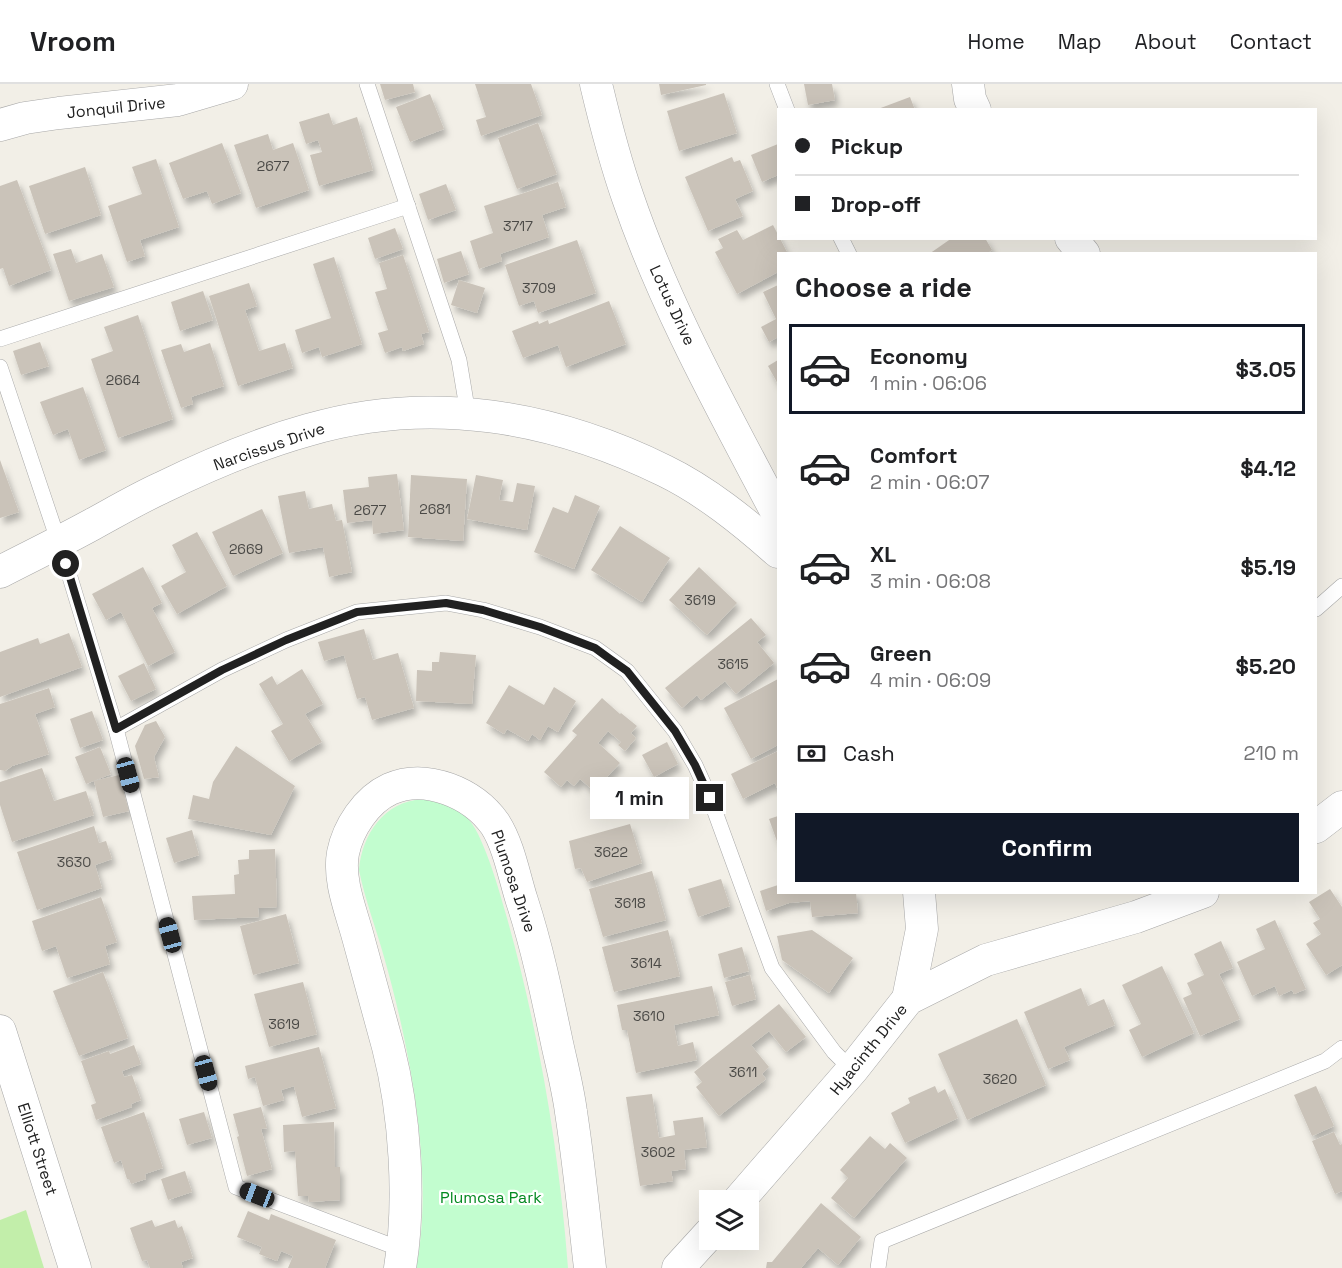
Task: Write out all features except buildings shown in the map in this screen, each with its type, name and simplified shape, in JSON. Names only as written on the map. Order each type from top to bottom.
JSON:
[{"type":"street","name":"Jonquil Drive","points":[[0,125],[58,113],[178,100],[232,84]]},
{"type":"street","name":"Lotus Drive","points":[[596,84],[608,134],[628,198],[654,265],[710,384],[777,513]]},
{"type":"street","points":[[968,84],[974,108]]},
{"type":"street","points":[[1073,240],[1082,252]]},
{"type":"street","name":"Narcissus Drive","points":[[0,572],[160,488],[252,449],[309,429],[369,417],[420,412],[468,414],[520,420],[565,432],[616,450],[666,472],[729,511],[777,551]]},
{"type":"street","name":"Plumosa Drive","points":[[402,1259],[406,1193],[400,1116],[389,1052],[346,894],[342,863],[343,851],[349,834],[369,804],[382,793],[400,785],[419,783],[445,789],[470,800],[491,819],[504,843],[542,972],[571,1111],[590,1268]]},
{"type":"street","points":[[1317,826],[1342,807]]},
{"type":"street","points":[[908,999],[922,929],[919,894]]},
{"type":"street","name":"Hyacinth Drive","points":[[748,1190],[852,1070],[908,999],[986,960],[1153,901],[1192,894]]},
{"type":"street","name":"Elliott Street","points":[[0,1031],[75,1268]]},
{"type":"street","points":[[678,1268],[699,1245]]},
{"type":"lane","points":[[367,84],[459,360],[468,414]]},
{"type":"lane","points":[[777,84],[786,108]]},
{"type":"lane","points":[[0,339],[408,206]]},
{"type":"lane","points":[[0,367],[59,543],[116,729],[236,1187],[402,1259]]},
{"type":"lane","points":[[1317,608],[1342,585]]},
{"type":"lane","points":[[116,729],[222,670],[286,640],[357,612],[446,603],[483,610],[540,627],[595,648],[627,671],[675,731],[695,765],[710,798],[772,968],[834,1052],[852,1070]]},
{"type":"lane","points":[[878,1268],[882,1241],[1325,1061],[1342,1048]]},
{"type":"green space","name":"Plumosa Park","points":[[422,799],[448,805],[470,821],[481,841],[496,881],[529,1004],[538,1048],[559,1179],[568,1268],[416,1268],[423,1193],[417,1112],[411,1071],[394,993],[359,870],[365,844],[377,822],[397,806]]},
{"type":"green space","points":[[26,1210],[44,1268],[0,1268],[0,1220]]},
{"type":"route","points":[[66,564],[116,729],[222,670],[286,640],[357,612],[446,603],[483,610],[540,627],[595,648],[627,671],[675,731],[695,765],[710,798]]}]
